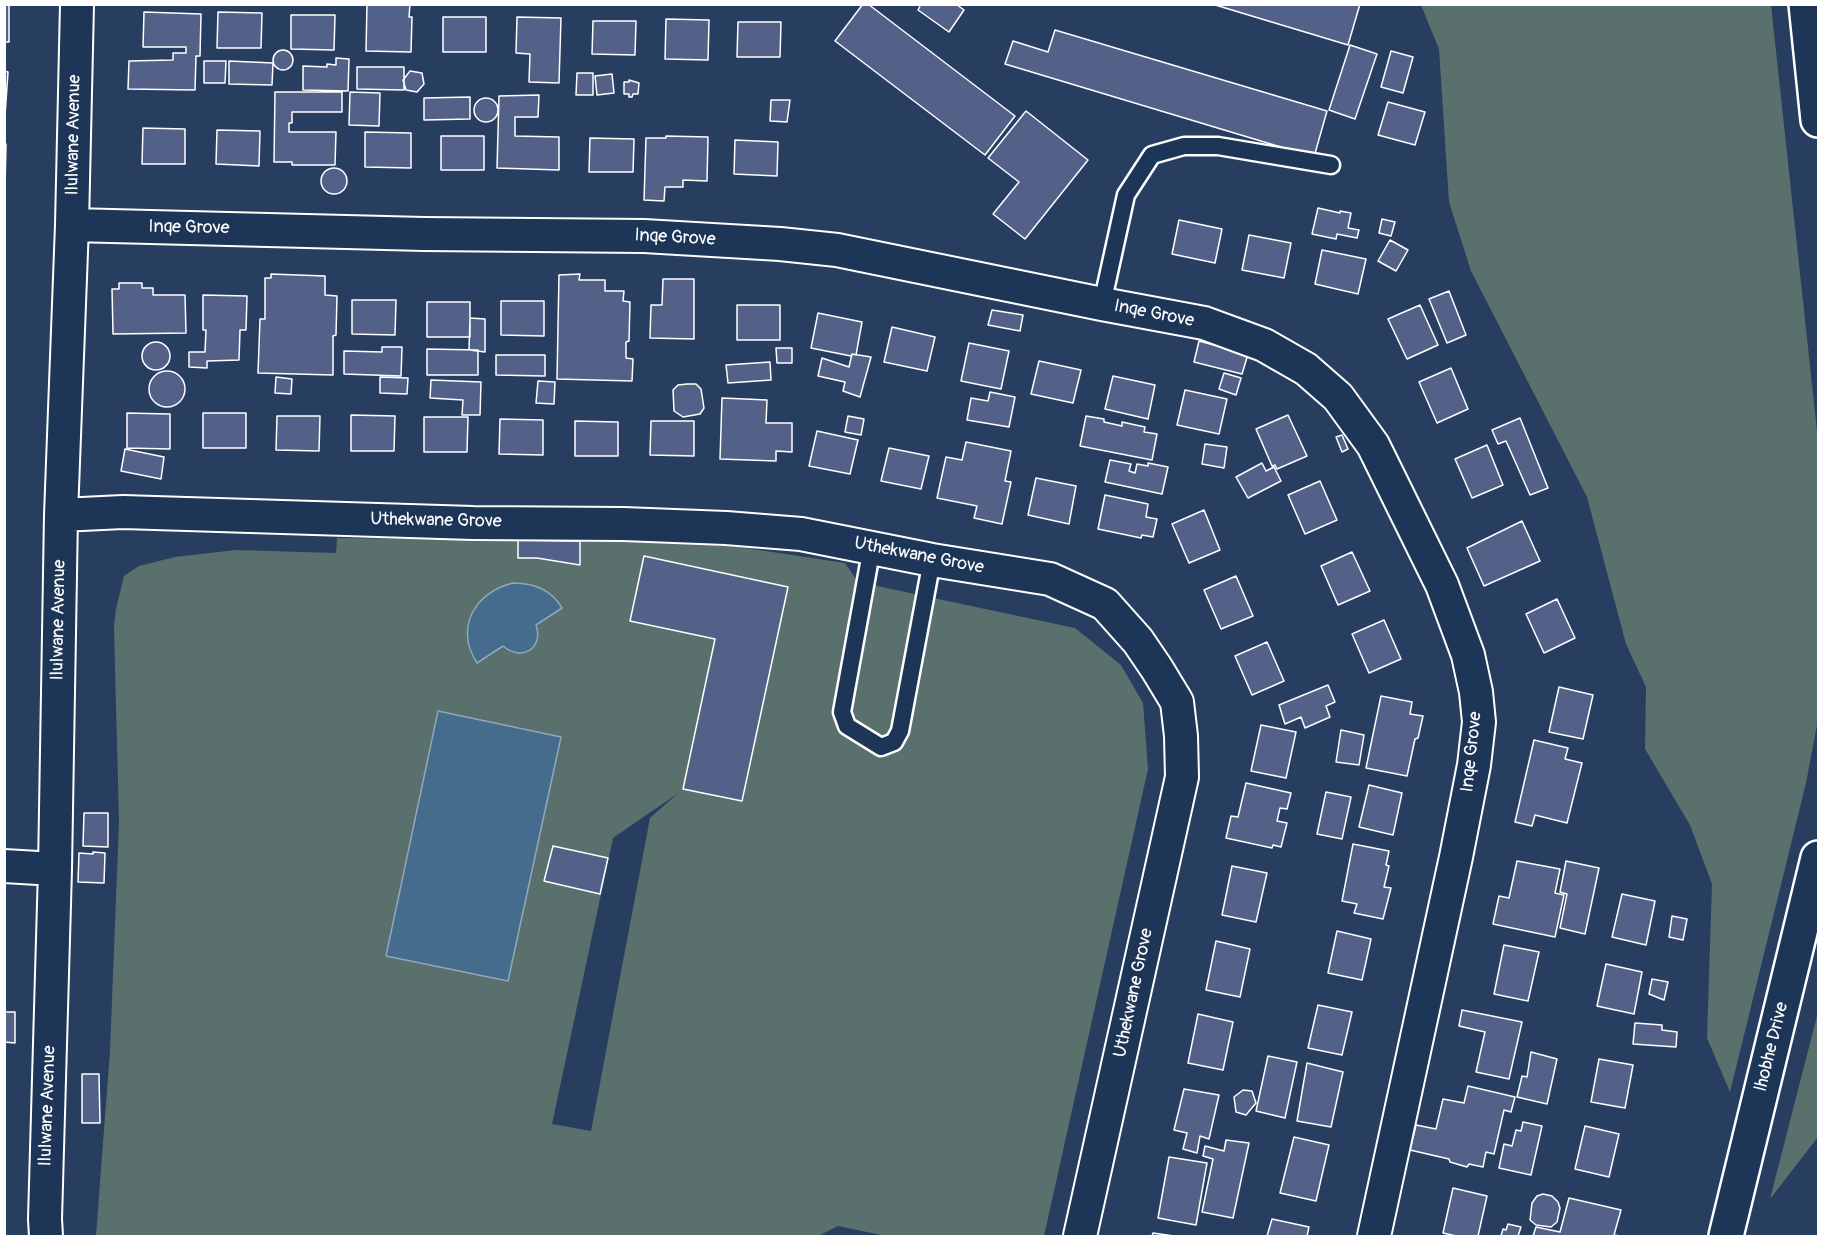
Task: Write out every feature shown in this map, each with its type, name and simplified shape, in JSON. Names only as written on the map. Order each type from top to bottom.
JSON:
[{"type":"street","name":"Ilulwane Avenue","points":[[46,1236],[61,515],[72,225],[77,4]]},
{"type":"street","points":[[1806,4],[1818,120]]},
{"type":"street","name":"Inqe Grove","points":[[72,225],[424,234],[644,236],[780,244],[837,250],[1204,323],[1264,345],[1306,369],[1338,397],[1373,445],[1442,585],[1468,655],[1476,692],[1479,722],[1474,765],[1456,857],[1374,1236]]},
{"type":"street","name":"Uthekwane Grove","points":[[61,515],[123,512],[473,523],[623,524],[801,534],[932,560],[1050,579],[1105,604],[1138,641],[1177,702],[1182,777],[1080,1236]]},
{"type":"street","name":"Ihobhe Drive","points":[[1726,1236],[1818,858]]},
{"type":"street","points":[[4,866],[55,869]]},
{"type":"lane","points":[[1102,304],[1126,195],[1152,155],[1184,146],[1218,146],[1331,165]]},
{"type":"lane","points":[[872,547],[842,712],[847,726],[881,747],[894,742],[900,731],[932,560]]},
{"type":"green space","points":[[1421,5],[1771,5],[1818,440],[1818,720],[1806,783],[1730,1092],[1707,1038],[1712,884],[1690,825],[1645,749],[1646,687],[1626,644],[1587,497],[1471,271],[1449,202],[1439,49]]},
{"type":"green space","points":[[337,538],[670,542],[739,547],[845,563],[858,582],[1075,628],[1121,665],[1143,703],[1148,769],[1044,1236],[886,1236],[838,1226],[818,1236],[96,1236],[110,1051],[119,822],[114,627],[124,576],[139,566],[175,557],[236,550],[336,553]],"holes":[[[677,794],[650,818],[591,1131],[552,1124],[613,838]]]},
{"type":"green space","points":[[1818,1012],[1818,1137],[1770,1199]]},
{"type":"water","points":[[513,583],[541,588],[553,596],[562,608],[536,625],[537,640],[530,650],[517,653],[503,646],[477,663],[470,650],[468,637],[468,625],[472,613],[488,594]]},
{"type":"water","points":[[438,711],[561,737],[508,981],[386,956]]},
{"type":"building","points":[[4,4],[9,4],[9,42],[4,42]]},
{"type":"building","points":[[367,4],[410,4],[411,52],[366,51]]},
{"type":"building","points":[[863,4],[868,4],[1015,116],[985,155],[835,41]]},
{"type":"building","points":[[921,4],[956,4],[964,10],[949,32],[918,10]]},
{"type":"building","points":[[1212,4],[1360,4],[1348,45]]},
{"type":"building","points":[[144,12],[201,14],[200,56],[196,56],[195,90],[128,89],[129,61],[173,60],[173,53],[186,53],[186,47],[143,47]]},
{"type":"building","points":[[218,12],[262,13],[261,48],[217,48]]},
{"type":"building","points":[[291,15],[335,15],[334,50],[291,49]]},
{"type":"building","points":[[443,17],[486,17],[486,52],[443,52]]},
{"type":"building","points":[[517,17],[561,18],[559,83],[529,82],[530,54],[516,53]]},
{"type":"building","points":[[666,19],[709,20],[708,60],[665,59]]},
{"type":"building","points":[[593,21],[636,21],[635,55],[592,54]]},
{"type":"building","points":[[738,22],[781,22],[780,57],[737,57]]},
{"type":"building","points":[[1055,30],[1327,111],[1314,157],[1005,64],[1013,41],[1048,52]]},
{"type":"building","points":[[1350,45],[1377,54],[1355,119],[1329,110]]},
{"type":"building","points":[[283,50],[290,53],[293,60],[290,67],[283,70],[276,67],[273,60],[276,53]]},
{"type":"building","points":[[1391,51],[1413,57],[1403,93],[1381,87]]},
{"type":"building","points":[[336,58],[349,59],[348,91],[303,90],[303,66],[336,65]]},
{"type":"building","points":[[204,61],[226,61],[225,83],[204,83]]},
{"type":"building","points":[[229,61],[273,63],[272,85],[229,84]]},
{"type":"building","points":[[357,67],[404,67],[404,90],[357,89]]},
{"type":"building","points":[[4,71],[8,72],[5,116],[4,116]]},
{"type":"building","points":[[410,71],[422,73],[424,84],[417,92],[406,90],[403,80]]},
{"type":"building","points":[[577,73],[593,73],[593,95],[576,95]]},
{"type":"building","points":[[612,74],[614,93],[597,95],[595,76]]},
{"type":"building","points":[[629,80],[639,83],[638,94],[633,94],[632,97],[624,94],[624,82],[629,82]]},
{"type":"building","points":[[275,92],[342,92],[342,112],[292,112],[292,123],[289,123],[289,132],[336,132],[335,165],[292,165],[292,162],[274,162]]},
{"type":"building","points":[[350,92],[380,93],[379,126],[349,125]]},
{"type":"building","points":[[539,95],[538,117],[515,117],[515,136],[559,137],[559,170],[497,168],[499,96]]},
{"type":"building","points":[[470,97],[470,119],[424,120],[424,98]]},
{"type":"building","points":[[486,98],[491,99],[497,105],[497,115],[491,121],[486,122],[481,121],[475,115],[474,110],[475,105],[481,99]]},
{"type":"building","points":[[771,100],[790,100],[787,122],[770,121]]},
{"type":"building","points":[[1388,102],[1425,112],[1415,145],[1378,135]]},
{"type":"building","points":[[1026,111],[1088,160],[1025,239],[993,214],[1019,182],[988,158]]},
{"type":"building","points":[[143,128],[185,129],[185,164],[142,164]]},
{"type":"building","points":[[217,130],[260,131],[259,166],[216,164]]},
{"type":"building","points":[[365,132],[411,133],[411,168],[365,167]]},
{"type":"building","points":[[441,136],[484,136],[484,170],[441,170]]},
{"type":"building","points":[[666,136],[708,137],[707,181],[683,180],[683,187],[665,187],[664,201],[644,200],[646,138],[666,138]]},
{"type":"building","points":[[590,138],[634,139],[633,172],[589,172]]},
{"type":"building","points":[[735,140],[778,142],[777,176],[734,174]]},
{"type":"building","points":[[4,144],[6,144],[5,187],[4,187]]},
{"type":"building","points":[[334,168],[344,171],[347,181],[344,191],[334,194],[324,191],[321,181],[324,171]]},
{"type":"building","points":[[1318,208],[1351,213],[1348,228],[1359,230],[1357,238],[1337,234],[1336,239],[1312,234]]},
{"type":"building","points":[[5,219],[5,279],[4,279]]},
{"type":"building","points":[[1382,219],[1395,222],[1391,236],[1379,233]]},
{"type":"building","points":[[1179,220],[1222,229],[1215,263],[1172,254]]},
{"type":"building","points":[[1249,235],[1291,243],[1284,278],[1242,270]]},
{"type":"building","points":[[1390,240],[1408,250],[1396,271],[1378,261]]},
{"type":"building","points":[[1322,250],[1366,259],[1358,294],[1315,284]]},
{"type":"building","points":[[271,274],[325,276],[325,295],[337,296],[336,335],[333,336],[333,375],[258,373],[260,319],[265,319],[265,278],[271,278]]},
{"type":"building","points":[[580,274],[579,280],[605,280],[605,291],[624,291],[623,301],[630,302],[626,358],[633,359],[632,381],[557,379],[559,275]]},
{"type":"building","points":[[663,279],[694,279],[694,339],[650,338],[651,305],[662,305]]},
{"type":"building","points":[[119,283],[142,283],[142,288],[153,288],[153,295],[185,295],[186,333],[113,334],[112,289],[119,289]]},
{"type":"building","points":[[1449,291],[1466,335],[1447,343],[1429,299]]},
{"type":"building","points":[[203,295],[247,296],[246,330],[240,330],[239,360],[207,361],[207,368],[189,367],[189,352],[205,352]]},
{"type":"building","points":[[352,300],[396,300],[395,335],[352,334]]},
{"type":"building","points":[[501,301],[544,301],[544,336],[501,335]]},
{"type":"building","points":[[427,302],[470,302],[470,337],[427,337]]},
{"type":"building","points":[[737,305],[780,305],[780,340],[737,340]]},
{"type":"building","points":[[1420,305],[1438,345],[1407,359],[1388,319]]},
{"type":"building","points":[[992,310],[1023,315],[1020,331],[988,325]]},
{"type":"building","points":[[818,313],[862,322],[856,355],[811,348]]},
{"type":"building","points":[[470,318],[485,319],[485,352],[469,350]]},
{"type":"building","points":[[892,327],[935,337],[927,371],[884,362]]},
{"type":"building","points":[[1199,341],[1248,354],[1242,374],[1194,362]]},
{"type":"building","points":[[156,342],[166,346],[170,356],[166,366],[156,370],[146,366],[142,356],[146,346]]},
{"type":"building","points":[[969,343],[1009,351],[1001,389],[961,381]]},
{"type":"building","points":[[382,347],[402,347],[401,376],[344,374],[344,351],[382,352]]},
{"type":"building","points":[[776,348],[792,348],[792,363],[777,363]]},
{"type":"building","points":[[427,349],[478,350],[478,375],[427,375]]},
{"type":"building","points":[[852,354],[871,357],[860,397],[843,391],[845,382],[818,376],[822,358],[849,367]]},
{"type":"building","points":[[496,355],[545,355],[545,376],[496,375]]},
{"type":"building","points":[[1039,361],[1081,370],[1073,403],[1031,394]]},
{"type":"building","points":[[770,362],[771,380],[728,383],[726,365]]},
{"type":"building","points":[[1451,368],[1468,409],[1437,423],[1419,382]]},
{"type":"building","points":[[167,371],[179,377],[185,389],[179,401],[167,407],[155,401],[149,389],[155,377]]},
{"type":"building","points":[[1224,373],[1241,378],[1236,395],[1219,389]]},
{"type":"building","points":[[1113,376],[1155,385],[1148,419],[1105,409]]},
{"type":"building","points":[[276,377],[292,379],[291,394],[275,393]]},
{"type":"building","points":[[380,377],[408,378],[407,394],[380,393]]},
{"type":"building","points":[[431,380],[481,382],[480,415],[462,415],[463,400],[430,398]]},
{"type":"building","points":[[538,381],[555,382],[554,404],[536,403]]},
{"type":"building","points":[[696,384],[701,389],[704,408],[700,414],[683,417],[674,411],[673,390],[678,385]]},
{"type":"building","points":[[1185,390],[1227,399],[1219,434],[1177,425]]},
{"type":"building","points":[[990,392],[1015,397],[1009,427],[967,420],[971,398],[988,401]]},
{"type":"building","points":[[722,398],[767,400],[766,423],[792,423],[792,452],[776,451],[776,461],[720,459]]},
{"type":"building","points":[[127,413],[170,414],[170,449],[127,448]]},
{"type":"building","points":[[203,413],[246,413],[246,448],[203,448]]},
{"type":"building","points":[[351,415],[395,416],[394,451],[351,451]]},
{"type":"building","points":[[1288,415],[1307,456],[1277,469],[1275,465],[1272,466],[1256,429]]},
{"type":"building","points":[[277,416],[320,416],[319,451],[276,450]]},
{"type":"building","points":[[848,416],[864,419],[861,435],[845,432]]},
{"type":"building","points":[[1086,416],[1104,419],[1104,422],[1122,426],[1122,422],[1145,427],[1144,432],[1157,434],[1152,460],[1080,446]]},
{"type":"building","points":[[424,417],[468,417],[467,452],[424,452]]},
{"type":"building","points":[[1520,418],[1548,488],[1530,495],[1506,441],[1498,444],[1492,430]]},
{"type":"building","points":[[500,419],[543,420],[543,455],[499,454]]},
{"type":"building","points":[[575,421],[618,422],[618,456],[575,456]]},
{"type":"building","points":[[651,421],[694,421],[694,456],[650,455]]},
{"type":"building","points":[[817,431],[858,440],[850,474],[809,466]]},
{"type":"building","points":[[1342,435],[1348,449],[1342,452],[1336,437]]},
{"type":"building","points":[[966,442],[1011,451],[1005,481],[1011,482],[1002,524],[974,518],[977,506],[937,498],[946,457],[962,460]]},
{"type":"building","points":[[1205,444],[1227,447],[1224,468],[1202,464]]},
{"type":"building","points":[[1487,445],[1503,485],[1472,498],[1455,459]]},
{"type":"building","points":[[889,448],[929,456],[921,489],[881,481]]},
{"type":"building","points":[[125,449],[164,457],[161,479],[121,471]]},
{"type":"building","points":[[1110,460],[1131,464],[1129,471],[1135,473],[1137,464],[1148,466],[1148,463],[1168,467],[1162,494],[1105,482]]},
{"type":"building","points":[[1262,463],[1266,471],[1274,467],[1281,481],[1248,498],[1236,477]]},
{"type":"building","points":[[1036,478],[1076,486],[1069,524],[1028,515]]},
{"type":"building","points":[[1320,481],[1337,520],[1305,534],[1288,495]]},
{"type":"building","points":[[1105,495],[1148,504],[1146,517],[1157,519],[1153,537],[1142,535],[1141,538],[1098,529]]},
{"type":"building","points":[[1204,510],[1220,550],[1189,563],[1172,524]]},
{"type":"building","points":[[1522,521],[1540,561],[1484,586],[1467,548]]},
{"type":"building","points":[[518,540],[580,541],[580,565],[537,558],[518,558]]},
{"type":"building","points":[[1352,552],[1370,591],[1338,605],[1321,566]]},
{"type":"building","points":[[644,556],[788,587],[742,801],[683,789],[715,639],[630,621]]},
{"type":"building","points":[[1236,576],[1253,616],[1221,629],[1204,590]]},
{"type":"building","points":[[1557,599],[1575,638],[1544,653],[1526,614]]},
{"type":"building","points":[[1384,620],[1401,659],[1369,673],[1352,634]]},
{"type":"building","points":[[1267,642],[1284,681],[1252,695],[1235,656]]},
{"type":"building","points":[[1328,685],[1335,702],[1326,706],[1330,717],[1305,728],[1301,717],[1285,724],[1279,705]]},
{"type":"building","points":[[1559,687],[1593,695],[1583,739],[1549,732]]},
{"type":"building","points":[[1381,696],[1412,702],[1410,714],[1423,716],[1418,738],[1415,739],[1407,776],[1366,768]]},
{"type":"building","points":[[1261,725],[1296,732],[1286,778],[1251,771]]},
{"type":"building","points":[[1341,730],[1364,735],[1359,765],[1336,762]]},
{"type":"building","points":[[1534,740],[1568,748],[1565,759],[1582,763],[1567,823],[1535,815],[1532,826],[1515,822]]},
{"type":"building","points":[[1246,783],[1291,793],[1287,809],[1280,808],[1277,821],[1287,823],[1281,847],[1273,845],[1272,848],[1226,838],[1231,816],[1238,817]]},
{"type":"building","points":[[1369,785],[1402,793],[1393,835],[1359,827]]},
{"type":"building","points":[[1326,792],[1351,797],[1342,839],[1317,834]]},
{"type":"building","points":[[84,813],[108,813],[108,847],[83,846]]},
{"type":"building","points":[[1353,844],[1389,851],[1386,865],[1389,866],[1384,887],[1391,888],[1383,919],[1354,913],[1357,904],[1342,901]]},
{"type":"building","points":[[553,846],[608,858],[600,894],[544,881]]},
{"type":"building","points":[[93,852],[105,853],[104,883],[78,882],[79,853],[93,854]]},
{"type":"building","points":[[1517,861],[1560,869],[1555,893],[1564,895],[1555,937],[1493,924],[1499,896],[1509,898]]},
{"type":"building","points":[[1566,861],[1599,868],[1585,934],[1560,928],[1567,894],[1560,892]]},
{"type":"building","points":[[1232,866],[1267,873],[1256,922],[1222,915]]},
{"type":"building","points":[[1622,894],[1655,901],[1646,945],[1612,937]]},
{"type":"building","points":[[1672,916],[1687,919],[1683,940],[1669,937]]},
{"type":"building","points":[[1337,931],[1371,939],[1362,980],[1328,973]]},
{"type":"building","points":[[1216,941],[1250,949],[1240,997],[1206,990]]},
{"type":"building","points":[[1504,945],[1539,952],[1528,1001],[1494,994]]},
{"type":"building","points":[[1606,964],[1642,972],[1634,1014],[1597,1006]]},
{"type":"building","points":[[1652,979],[1668,982],[1664,1000],[1649,994]]},
{"type":"building","points":[[1318,1005],[1352,1012],[1342,1055],[1308,1048]]},
{"type":"building","points":[[1462,1010],[1522,1022],[1509,1079],[1476,1072],[1485,1032],[1459,1026]]},
{"type":"building","points":[[4,1012],[15,1012],[15,1043],[4,1042]]},
{"type":"building","points":[[1198,1014],[1233,1022],[1223,1070],[1188,1063]]},
{"type":"building","points":[[1635,1023],[1662,1025],[1662,1030],[1677,1032],[1676,1047],[1633,1044]]},
{"type":"building","points":[[1531,1052],[1557,1059],[1547,1104],[1517,1097],[1522,1076],[1527,1077]]},
{"type":"building","points":[[1268,1056],[1297,1062],[1285,1118],[1256,1111]]},
{"type":"building","points":[[1599,1059],[1633,1065],[1625,1108],[1591,1102]]},
{"type":"building","points":[[1307,1063],[1343,1072],[1331,1127],[1297,1121]]},
{"type":"building","points":[[82,1074],[99,1074],[100,1123],[82,1123]]},
{"type":"building","points":[[1468,1086],[1515,1097],[1511,1112],[1504,1110],[1494,1154],[1486,1152],[1483,1167],[1469,1164],[1467,1167],[1450,1162],[1449,1159],[1410,1150],[1416,1125],[1436,1129],[1443,1099],[1464,1103]]},
{"type":"building","points":[[1184,1089],[1219,1095],[1209,1139],[1200,1136],[1197,1153],[1183,1149],[1187,1133],[1174,1130]]},
{"type":"building","points":[[1243,1090],[1252,1091],[1256,1103],[1246,1115],[1236,1112],[1234,1097]]},
{"type":"building","points":[[1523,1122],[1542,1126],[1531,1175],[1499,1168],[1504,1144],[1512,1146],[1516,1130],[1521,1131]]},
{"type":"building","points":[[1585,1126],[1619,1134],[1609,1177],[1575,1169]]},
{"type":"building","points":[[1294,1137],[1329,1145],[1316,1201],[1280,1193]]},
{"type":"building","points":[[1226,1140],[1249,1143],[1233,1218],[1202,1212],[1213,1159],[1203,1156],[1205,1146],[1224,1151]]},
{"type":"building","points":[[1169,1157],[1207,1163],[1196,1225],[1158,1218]]},
{"type":"building","points":[[1453,1188],[1487,1196],[1478,1236],[1456,1236],[1443,1233]]},
{"type":"building","points":[[1543,1194],[1552,1196],[1560,1208],[1557,1222],[1551,1227],[1536,1225],[1530,1220],[1532,1203],[1537,1196]]},
{"type":"building","points":[[1569,1198],[1621,1210],[1614,1235],[1620,1236],[1533,1236],[1536,1227],[1560,1232]]},
{"type":"building","points":[[1272,1219],[1309,1227],[1307,1236],[1267,1236]]},
{"type":"building","points":[[1508,1224],[1521,1227],[1518,1236],[1501,1236]]},
{"type":"building","points":[[1153,1233],[1174,1236],[1152,1236]]}]
